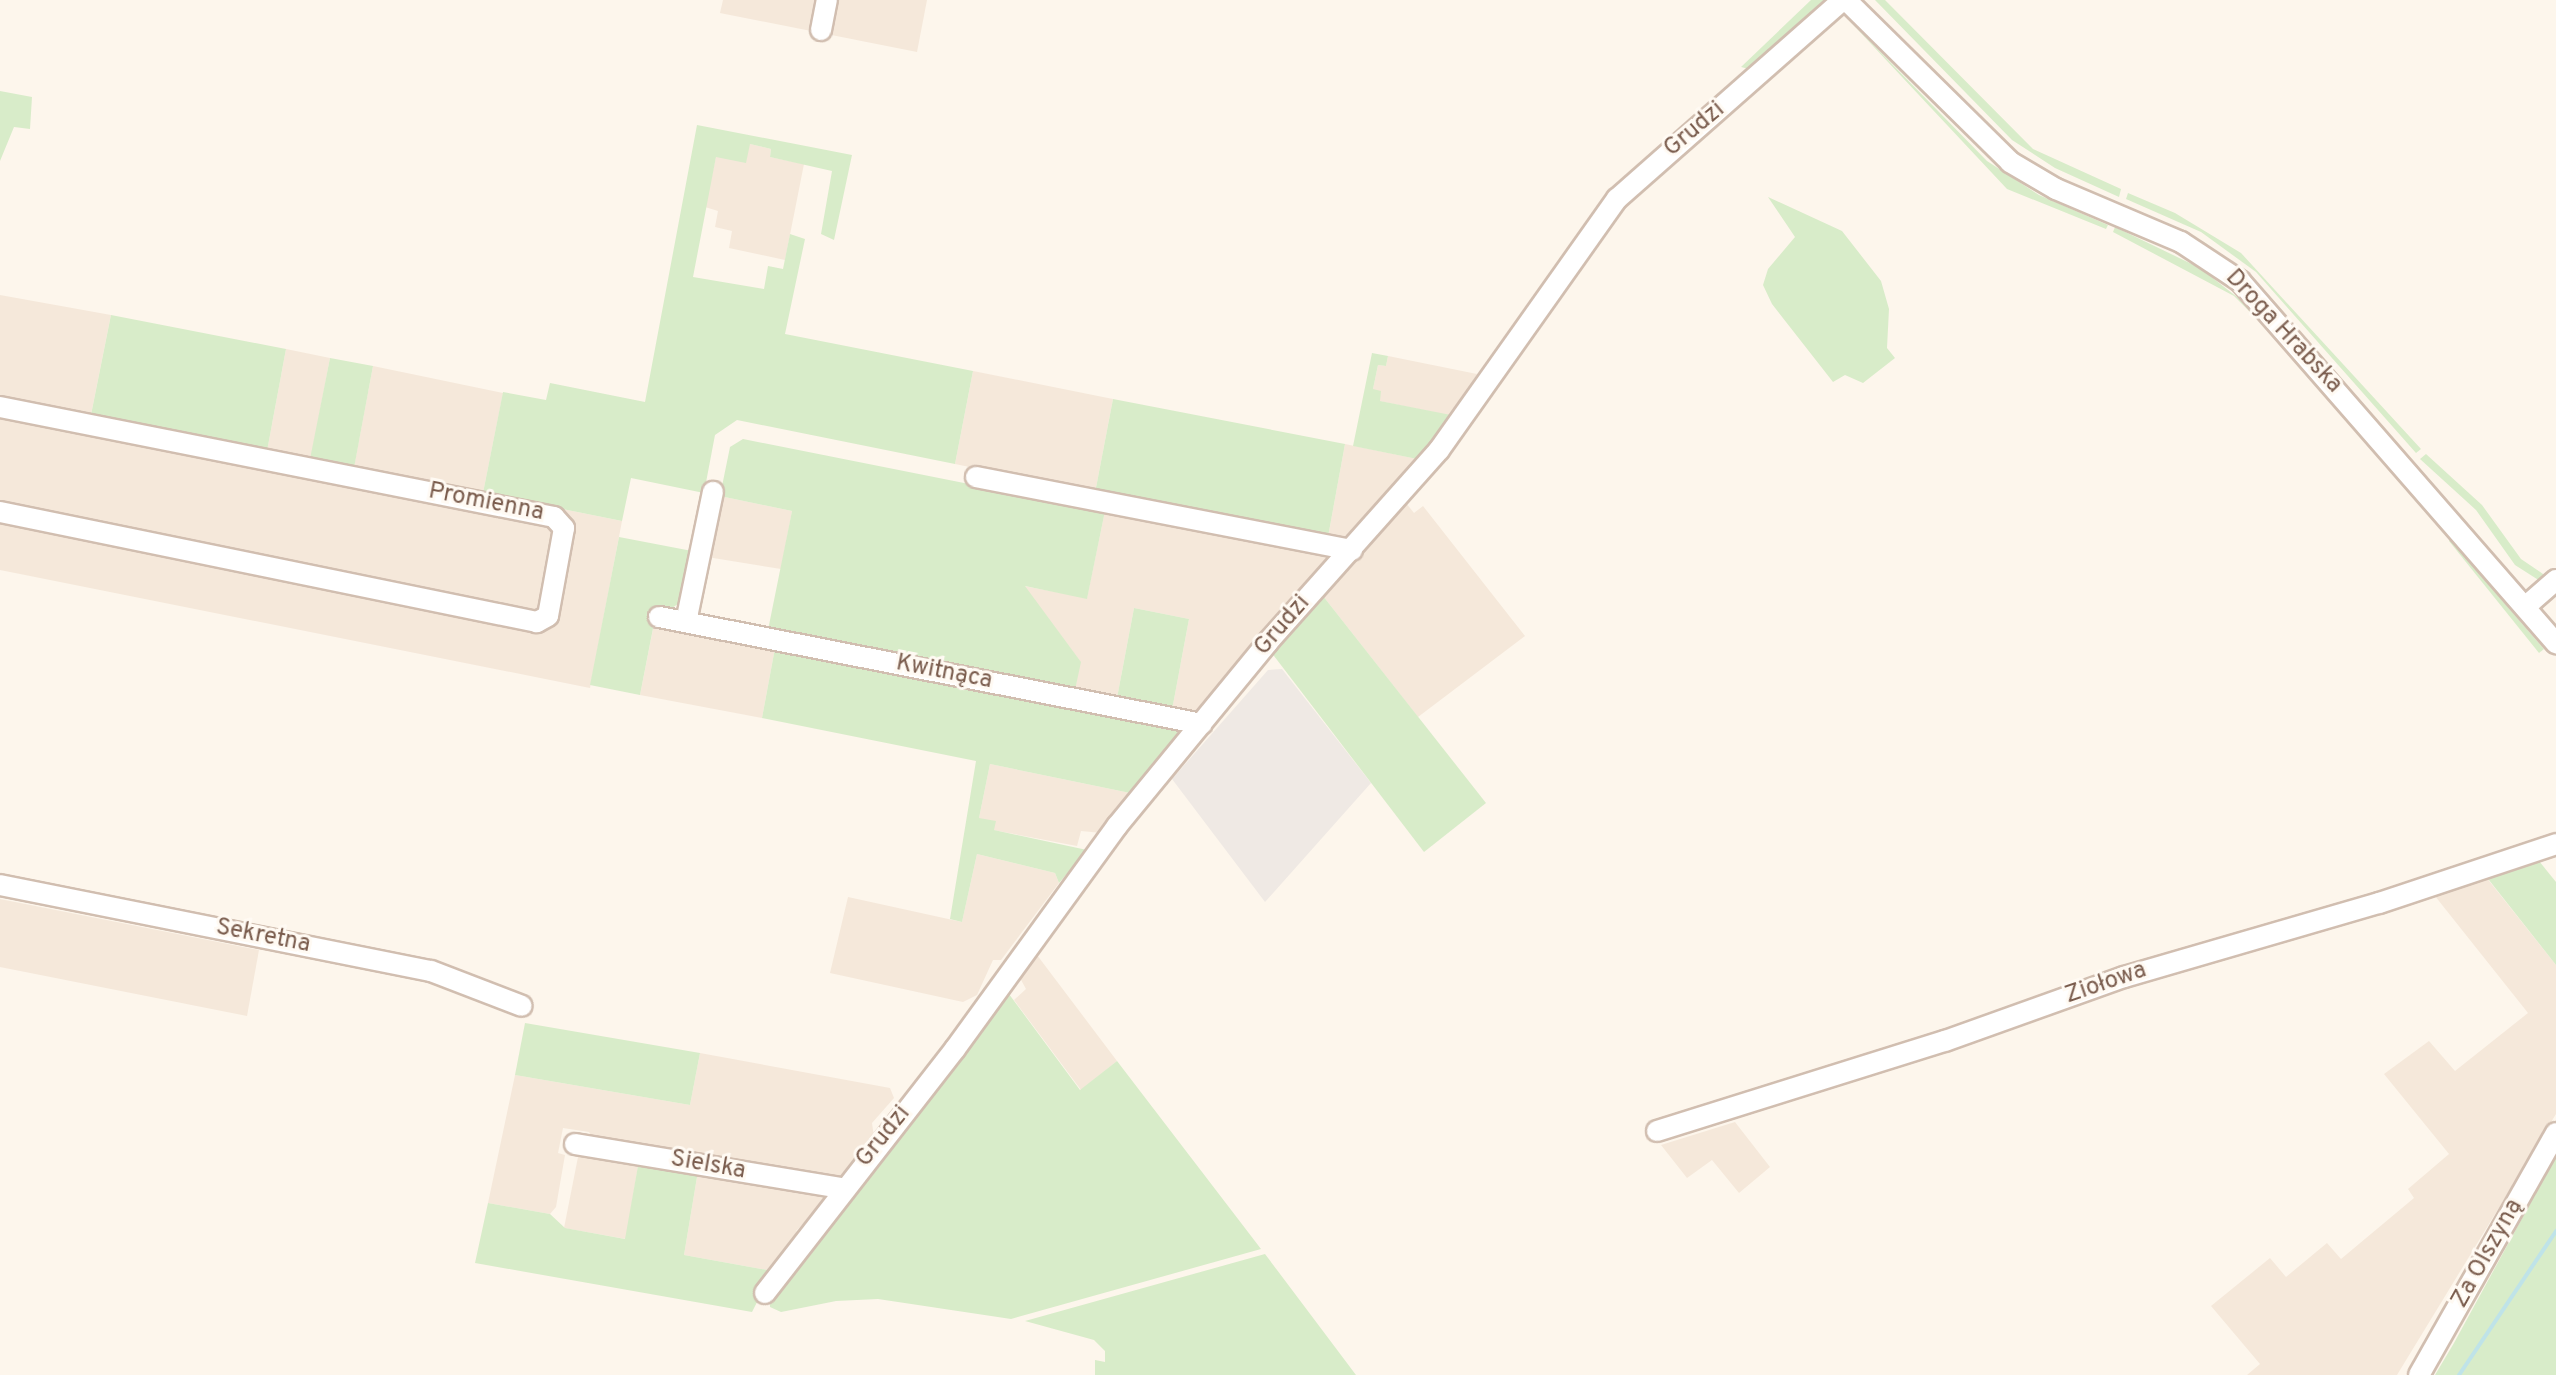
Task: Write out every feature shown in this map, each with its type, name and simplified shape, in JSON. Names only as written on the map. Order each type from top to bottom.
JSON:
[{"type":"street","points":[[821,30],[827,0]]},
{"type":"street","name":"Grudzi","points":[[765,1293],[842,1188],[955,1049],[1101,846],[1439,450],[1617,199],[1845,0]]},
{"type":"street","name":"Droga Hrabska","points":[[1845,0],[2010,162],[2056,189],[2181,242],[2240,281],[2556,643]]},
{"type":"street","name":"Promienna","points":[[0,407],[554,517],[564,528],[548,616],[537,622],[0,512]]},
{"type":"street","points":[[976,477],[1352,550]]},
{"type":"street","points":[[686,622],[713,492]]},
{"type":"street","points":[[2525,607],[2556,580]]},
{"type":"street","name":"Kwitnąca","points":[[659,617],[1202,724]]},
{"type":"street","name":"Ziołowa","points":[[1657,1131],[1945,1041],[2138,972],[2379,903],[2556,844]]},
{"type":"street","name":"Sekretna","points":[[0,885],[431,971],[522,1006]]},
{"type":"street","name":"Za Olszyną","points":[[2419,1375],[2556,1133]]},
{"type":"street","name":"Sielska","points":[[575,1144],[842,1188]]},
{"type":"shaded area","points":[[723,0],[927,0],[917,52],[720,13]]},
{"type":"shaded area","points":[[750,144],[771,149],[770,157],[804,164],[785,260],[729,248],[732,231],[715,227],[718,211],[705,207],[716,157]]},
{"type":"shaded area","points":[[0,295],[111,315],[91,415],[267,451],[286,349],[330,358],[311,458],[354,467],[373,366],[503,393],[483,493],[622,521],[590,688],[0,570]]},
{"type":"shaded area","points":[[1388,356],[1477,374],[1452,416],[1379,401],[1373,389],[1378,365],[1386,366]]},
{"type":"shaded area","points":[[973,371],[1113,399],[1095,493],[955,464]]},
{"type":"shaded area","points":[[1345,444],[1422,460],[1354,533],[1335,539],[1328,537]]},
{"type":"shaded area","points":[[720,496],[792,511],[781,569],[707,557]]},
{"type":"shaded area","points":[[1406,503],[1414,513],[1423,506],[1525,636],[1418,717],[1323,596]]},
{"type":"shaded area","points":[[1105,511],[1326,555],[1329,565],[1204,708],[1188,713],[1172,710],[1189,619],[1134,608],[1117,698],[1075,690],[1080,661],[1024,586],[1087,598]]},
{"type":"shaded area","points":[[654,624],[775,648],[762,718],[640,695]]},
{"type":"shaded area","points":[[1282,669],[1371,783],[1265,902],[1172,779],[1268,670]]},
{"type":"shaded area","points":[[990,764],[1135,794],[1102,833],[1081,831],[1077,846],[993,830],[979,818]]},
{"type":"shaded area","points":[[977,854],[1055,873],[1059,883],[1001,960],[993,960],[977,995],[963,1002],[830,973],[848,897],[962,922]]},
{"type":"shaded area","points":[[2482,872],[2556,965],[2556,1114],[2397,1375],[2247,1375],[2260,1364],[2211,1306],[2270,1258],[2286,1277],[2327,1243],[2341,1259],[2414,1198],[2408,1189],[2449,1154],[2384,1074],[2429,1041],[2455,1071],[2528,1013],[2431,891]]},
{"type":"shaded area","points":[[0,899],[259,950],[247,1016],[0,967]]},
{"type":"shaded area","points":[[1037,955],[1117,1061],[1081,1090],[1014,1000],[1026,989],[1020,978]]},
{"type":"shaded area","points":[[700,1053],[890,1088],[894,1098],[872,1123],[874,1137],[847,1174],[824,1181],[593,1139],[589,1132],[563,1128],[558,1153],[565,1155],[556,1207],[550,1214],[488,1203],[515,1075],[690,1105]]},
{"type":"shaded area","points":[[1735,1122],[1770,1167],[1739,1193],[1712,1160],[1687,1178],[1661,1145]]},
{"type":"shaded area","points":[[590,1152],[639,1160],[626,1239],[564,1228],[578,1157]]},
{"type":"shaded area","points":[[698,1171],[821,1193],[825,1202],[796,1231],[800,1234],[773,1271],[684,1255]]},
{"type":"green space","points":[[1811,0],[1824,0],[1825,5],[1753,70],[1741,67]]},
{"type":"green space","points":[[1875,0],[1885,0],[2033,149],[2121,189],[2119,197],[2055,168],[2012,140]]},
{"type":"green space","points":[[1844,15],[1987,161],[2039,195],[2108,225],[2106,229],[2007,189]]},
{"type":"green space","points":[[0,91],[32,97],[30,129],[14,127],[0,161]]},
{"type":"green space","points":[[697,125],[852,155],[834,240],[821,234],[832,171],[770,157],[771,149],[750,144],[746,163],[716,157],[693,277],[764,289],[768,266],[783,269],[790,234],[805,239],[785,334],[973,371],[955,464],[737,420],[715,435],[704,493],[631,478],[622,521],[483,493],[503,392],[546,400],[550,383],[645,402]]},
{"type":"green space","points":[[2128,193],[2175,213],[2241,253],[2421,449],[2416,453],[2256,272],[2201,232],[2126,199]]},
{"type":"green space","points":[[1768,197],[1842,231],[1881,281],[1889,309],[1887,348],[1895,358],[1863,383],[1845,375],[1833,382],[1772,304],[1763,285],[1768,269],[1795,237]]},
{"type":"green space","points":[[2123,206],[2204,242],[2247,274],[2410,458],[2279,311]]},
{"type":"green space","points":[[2115,227],[2200,268],[2237,297],[2283,345],[2234,296],[2113,232]]},
{"type":"green space","points":[[111,315],[286,349],[267,451],[91,415]]},
{"type":"green space","points":[[1372,353],[1388,356],[1386,366],[1378,365],[1373,389],[1381,391],[1380,401],[1456,416],[1422,460],[1353,446]]},
{"type":"green space","points":[[330,358],[373,366],[354,468],[310,459]]},
{"type":"green space","points":[[1113,399],[1345,444],[1328,537],[1095,493]]},
{"type":"green space","points":[[743,439],[1105,511],[1087,599],[1025,586],[1081,662],[1075,690],[768,630],[792,511],[720,496],[730,447]]},
{"type":"green space","points":[[2426,454],[2482,505],[2521,559],[2546,576],[2540,581],[2515,565],[2476,510],[2420,459]]},
{"type":"green space","points":[[619,537],[692,551],[681,602],[669,610],[657,608],[640,695],[590,685]]},
{"type":"green space","points":[[2450,540],[2544,649],[2539,653]]},
{"type":"green space","points":[[1323,596],[1486,803],[1424,852],[1271,652]]},
{"type":"green space","points":[[1134,608],[1189,619],[1172,710],[1117,698]]},
{"type":"green space","points":[[775,648],[1185,729],[1135,794],[990,764],[979,818],[996,821],[994,830],[1087,850],[1059,883],[1055,873],[977,854],[962,922],[950,919],[976,761],[762,718]]},
{"type":"green space","points":[[2535,856],[2556,882],[2556,965],[2485,875]]},
{"type":"green space","points":[[1006,990],[1080,1090],[1117,1061],[1261,1249],[1011,1319],[878,1299],[836,1301],[781,1312],[770,1307],[770,1292]]},
{"type":"green space","points":[[525,1023],[700,1053],[690,1105],[515,1075]]},
{"type":"green space","points":[[2556,1156],[2556,1375],[2435,1375],[2454,1343]]},
{"type":"green space","points":[[639,1160],[698,1171],[684,1255],[773,1271],[752,1312],[475,1263],[488,1203],[550,1214],[565,1228],[625,1239]]},
{"type":"green space","points":[[1265,1254],[1356,1375],[1095,1375],[1095,1360],[1105,1362],[1105,1351],[1094,1340],[1025,1321]]},
{"type":"waterway","points":[[2459,1375],[2556,1231]]}]
